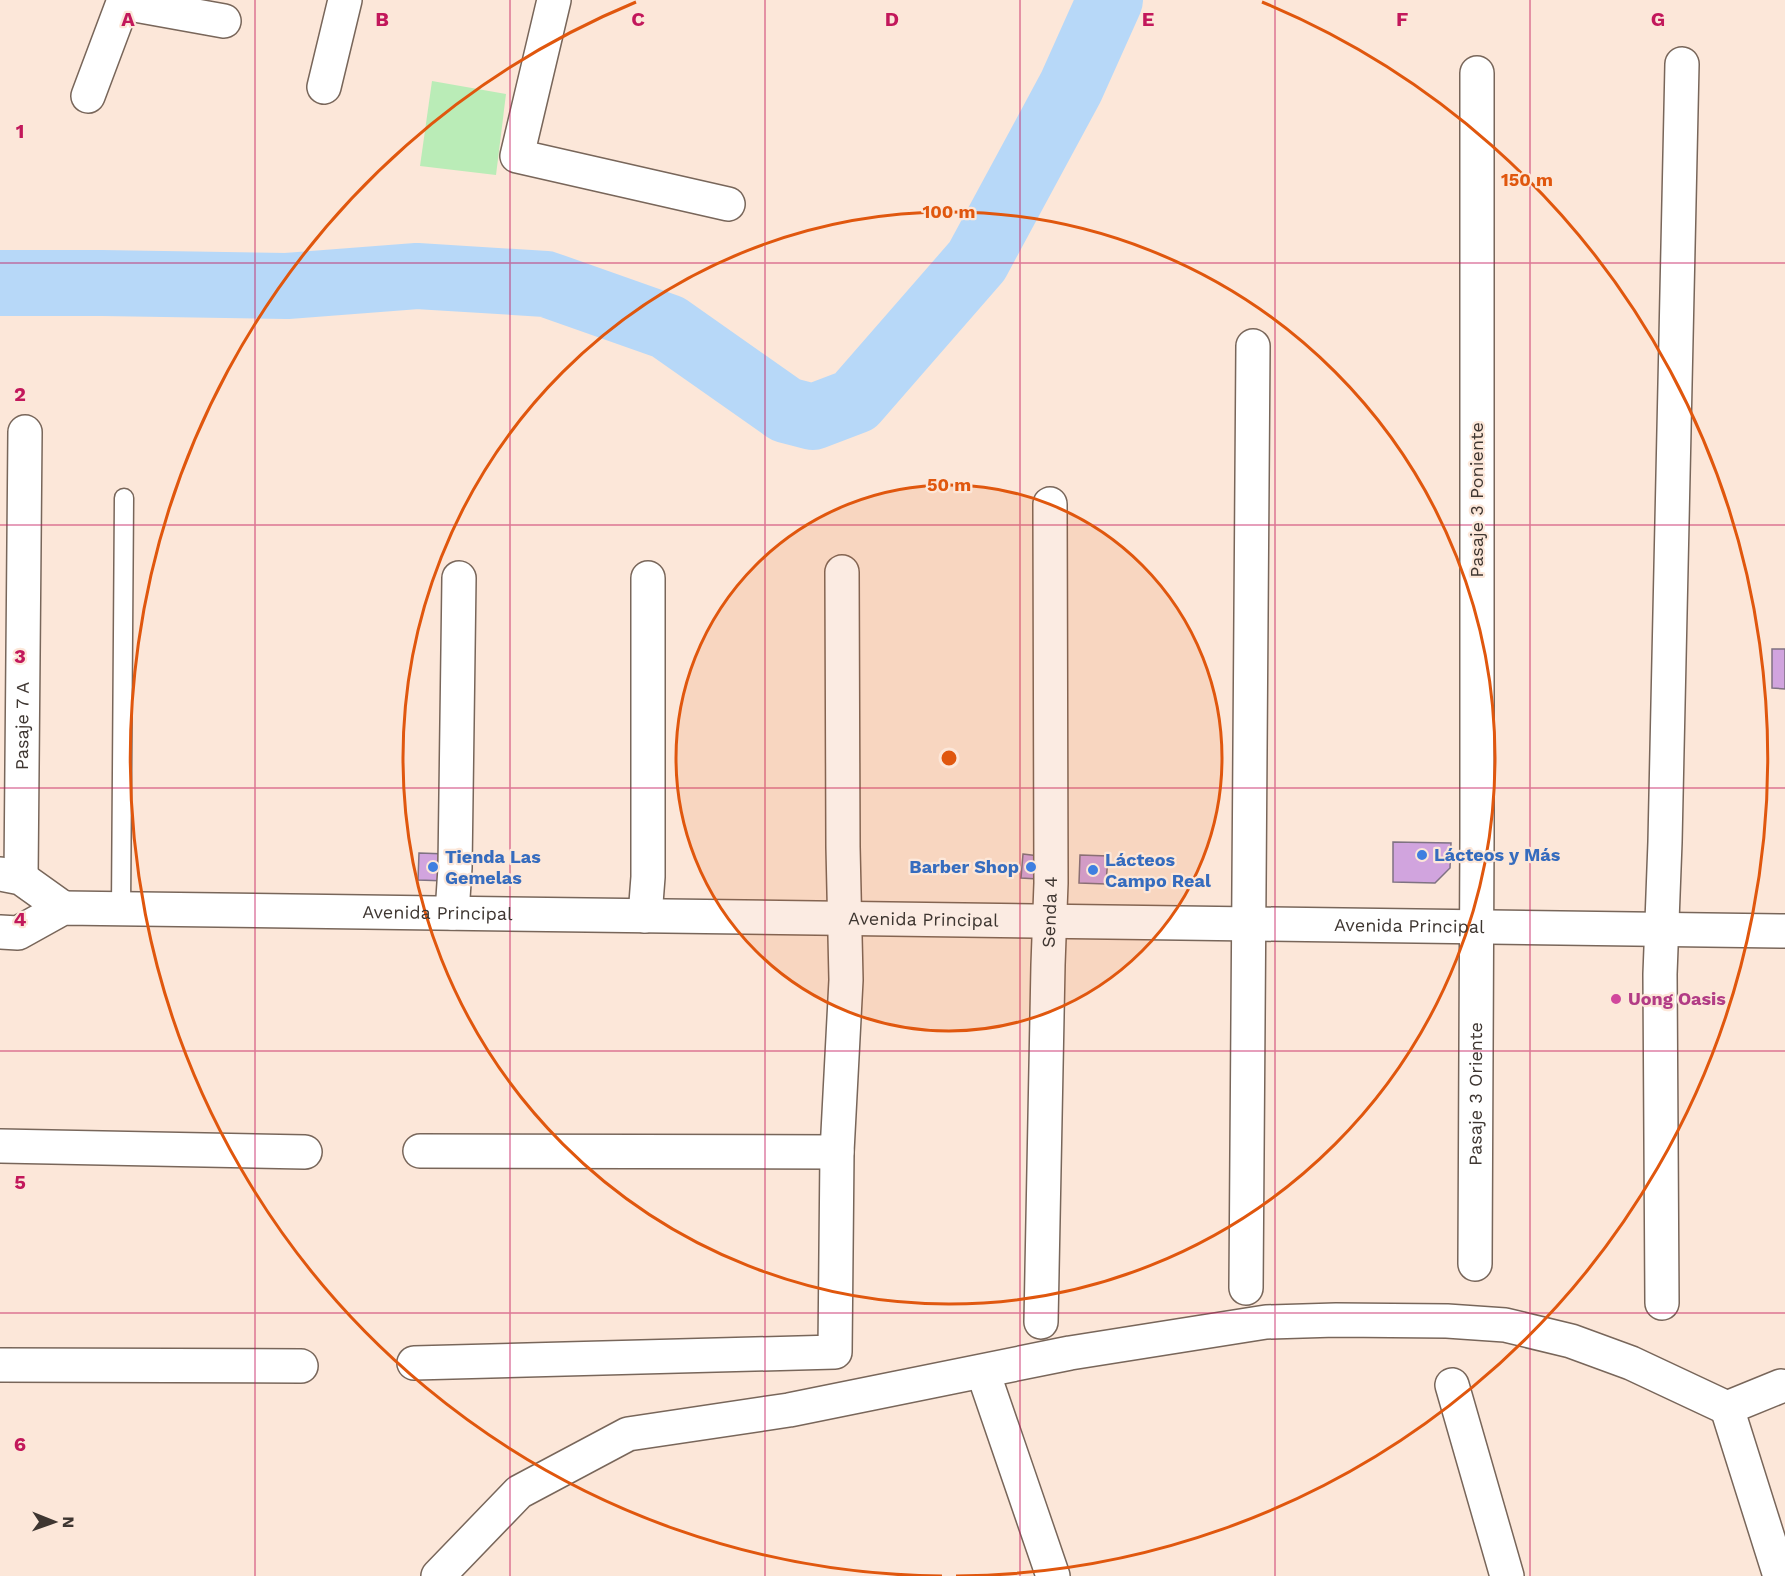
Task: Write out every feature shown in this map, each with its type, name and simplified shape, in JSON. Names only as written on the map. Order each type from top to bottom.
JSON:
[{"type":"street","points":[[324,87],[345,0]]},
{"type":"street","points":[[554,0],[517,156],[728,204]]},
{"type":"street","points":[[88,96],[124,2],[224,21]]},
{"type":"street","points":[[1662,1303],[1660,929],[1665,842],[1682,64]]},
{"type":"street","name":"Pasaje 3 Poniente","points":[[1476,926],[1477,73]]},
{"type":"street","points":[[1245,1288],[1254,346]]},
{"type":"street","name":"Pasaje 7 A","points":[[10,876],[25,432]]},
{"type":"street","name":"Senda 4","points":[[1041,1322],[1050,921],[1050,504]]},
{"type":"street","points":[[414,1362],[835,1352],[837,1152],[846,980],[842,572]]},
{"type":"street","points":[[452,913],[455,868],[459,578]]},
{"type":"street","points":[[645,916],[648,877],[648,578]]},
{"type":"street","points":[[0,932],[18,933],[63,908],[10,876]]},
{"type":"street","name":"Avenida Principal","points":[[63,908],[1785,931]]},
{"type":"street","name":"Pasaje 3 Oriente","points":[[1475,1264],[1476,926]]},
{"type":"street","points":[[0,1146],[305,1152]]},
{"type":"street","points":[[420,1151],[837,1152]]},
{"type":"street","points":[[438,1576],[519,1492],[628,1434],[789,1410],[1071,1353],[1266,1322],[1447,1321],[1505,1325],[1571,1341],[1631,1363],[1727,1408],[1784,1388]]},
{"type":"street","points":[[0,1365],[301,1366]]},
{"type":"street","points":[[983,1372],[1053,1576]]},
{"type":"street","points":[[1452,1385],[1507,1576]]},
{"type":"street","points":[[1727,1408],[1780,1576]]},
{"type":"lane","points":[[121,909],[124,498]]},
{"type":"green space","points":[[432,81],[506,94],[496,175],[420,166]]},
{"type":"building","points":[[1772,649],[1785,649],[1785,689],[1772,688]]},
{"type":"building","name":"Lácteos y Más","points":[[1393,842],[1451,843],[1450,868],[1435,883],[1393,882]]},
{"type":"building","name":"Tienda Las Gemelas","points":[[419,853],[447,854],[447,881],[418,880]]},
{"type":"building","name":"Barber Shop","points":[[1023,854],[1039,856],[1038,879],[1021,878]]},
{"type":"building","name":"Lácteos Campo Real","points":[[1080,855],[1108,856],[1106,884],[1079,883]]},
{"type":"waterway","points":[[0,283],[287,286],[417,276],[546,284],[668,327],[786,410],[813,417],[855,401],[977,261],[1071,87],[1110,0]]},
{"type":"place","name":"Lácteos y Más","points":[[1422,855]]},
{"type":"place","name":"Tienda Las Gemelas","points":[[433,867]]},
{"type":"place","name":"Barber Shop","points":[[1031,867]]},
{"type":"place","name":"Lácteos Campo Real","points":[[1093,870]]},
{"type":"place","name":"Uong Oasis","points":[[1616,999]]}]
